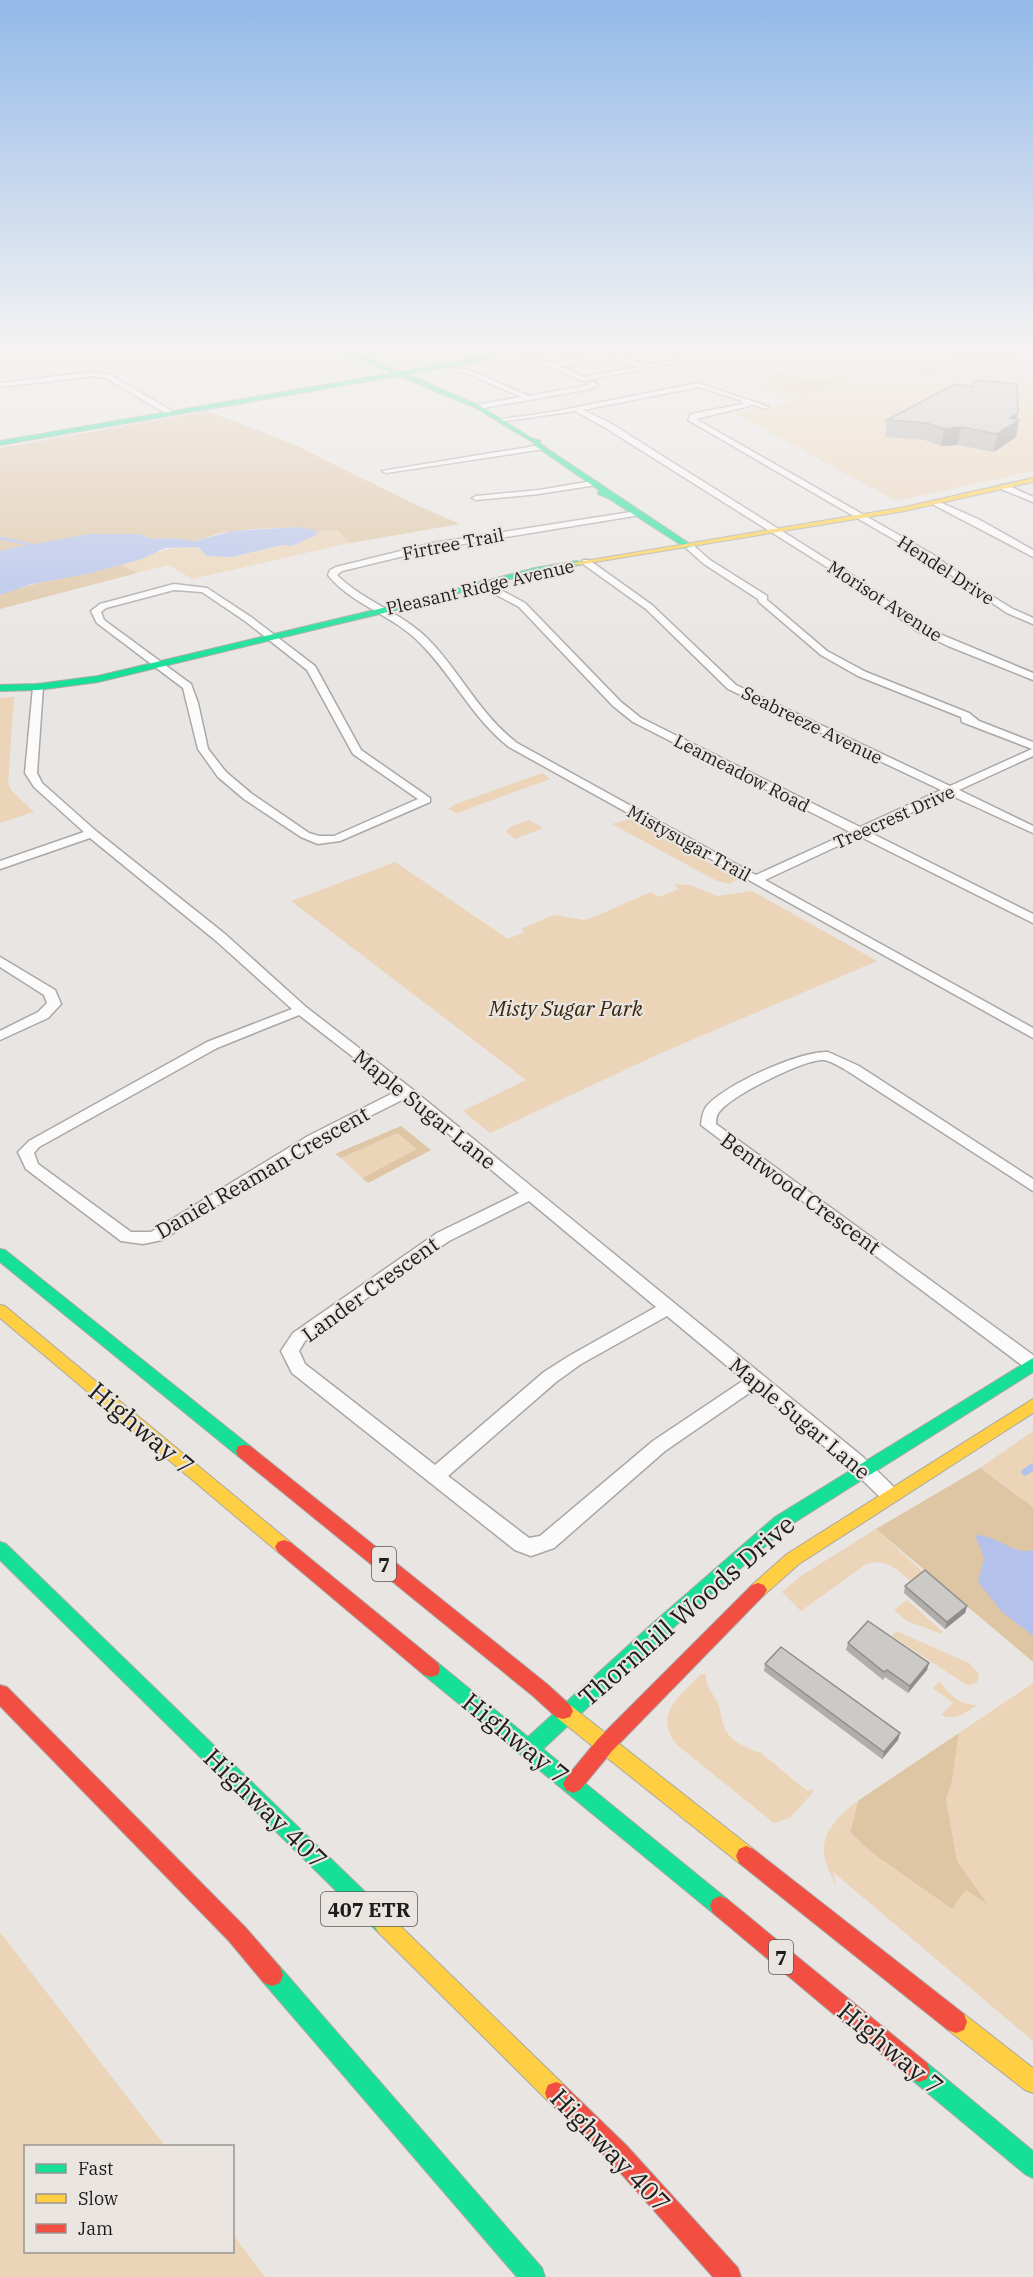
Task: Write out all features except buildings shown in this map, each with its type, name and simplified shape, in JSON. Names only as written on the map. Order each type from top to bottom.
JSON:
[{"type":"main road","points":[[556,457],[654,525],[660,533],[685,547]]},
{"type":"main road","name":"Pleasant Ridge Avenue","points":[[0,688],[38,687],[98,679],[380,611],[536,570],[685,547],[937,503],[1033,480]]},
{"type":"main road","name":"Highway 7","points":[[0,1254],[521,1675],[567,1715],[1033,2082]]},
{"type":"main road","name":"Highway 7","points":[[0,1310],[528,1750],[573,1784],[1033,2166]]},
{"type":"main road","name":"Thornhill Woods Drive","points":[[528,1750],[659,1629],[781,1522],[1033,1364]]},
{"type":"main road","name":"Thornhill Woods Drive","points":[[573,1784],[605,1745],[743,1604],[793,1559],[1033,1405]]},
{"type":"main road","name":"Highway 407","points":[[0,1549],[618,2153],[729,2277]]},
{"type":"main road","points":[[0,1693],[237,1934],[533,2277]]},
{"type":"street","points":[[387,471],[460,457]]},
{"type":"street","name":"Morisot Avenue","points":[[658,457],[852,579],[920,629],[1033,677]]},
{"type":"street","name":"Hendel Drive","points":[[756,457],[928,556],[1010,610],[1033,621]]},
{"type":"street","points":[[1004,487],[1033,500]]},
{"type":"street","points":[[476,498],[539,492],[603,490]]},
{"type":"street","points":[[937,503],[1033,554]]},
{"type":"street","name":"Firtree Trail","points":[[380,611],[336,580],[332,575],[333,572],[433,546],[637,513]]},
{"type":"street","points":[[685,547],[752,592],[750,595],[762,600],[824,653],[862,674],[943,708],[952,715],[1033,746]]},
{"type":"street","name":"Seabreeze Avenue","points":[[586,562],[649,607],[732,687],[1033,830]]},
{"type":"street","name":"Leameadow Road","points":[[483,584],[522,605],[617,704],[637,720],[1033,920]]},
{"type":"street","points":[[195,587],[204,590],[272,636],[311,668],[357,752],[426,800],[336,839],[318,840],[305,835],[223,777],[202,748],[194,701],[187,686],[160,665],[99,621],[96,611],[103,606],[164,590],[195,587]]},
{"type":"street","name":"Mistysugar Trail","points":[[380,611],[422,639],[495,733],[513,745],[1033,1034]]},
{"type":"street","name":"Maple Sugar Lane","points":[[38,687],[31,773],[38,785],[92,833],[220,937],[301,1010],[407,1092],[756,1380],[890,1495]]},
{"type":"street","name":"Treecrest Drive","points":[[755,880],[951,792],[1033,752]]},
{"type":"street","points":[[0,865],[92,833]]},
{"type":"street","points":[[0,961],[50,993],[54,1004],[44,1015],[0,1036]]},
{"type":"street","name":"Daniel Reaman Crescent","points":[[301,1010],[212,1046],[34,1144],[26,1152],[31,1166],[127,1237],[156,1236],[313,1139],[407,1092]]},
{"type":"street","name":"Bentwood Crescent","points":[[1033,1186],[854,1069],[826,1055],[808,1057],[776,1071],[721,1101],[711,1112],[708,1125],[1033,1364]]},
{"type":"street","name":"Lander Crescent","points":[[530,1194],[443,1237],[299,1337],[290,1351],[298,1368],[434,1477],[522,1544],[531,1548],[547,1542],[659,1446],[756,1380]]},
{"type":"street","points":[[434,1477],[550,1377],[575,1360],[668,1308]]},
{"type":"green space","points":[[815,457],[1033,457],[1033,471],[896,501]]},
{"type":"green space","points":[[337,530],[350,543],[192,579],[169,565],[137,573],[119,564],[167,550],[187,547],[198,547],[207,556],[232,557],[283,545],[292,546],[318,533],[316,532]]},
{"type":"green space","points":[[14,697],[8,783],[11,790],[34,812],[0,823],[0,698]]},
{"type":"green space","points":[[542,773],[550,779],[457,813],[448,809],[456,804]]},
{"type":"green space","points":[[630,819],[738,879],[730,884],[717,881],[612,824]]},
{"type":"green space","points":[[529,820],[543,828],[515,839],[506,832],[510,827]]},
{"type":"green space","name":"Misty Sugar Park","points":[[395,862],[508,939],[525,932],[521,929],[554,915],[584,920],[651,892],[659,897],[679,889],[674,884],[690,885],[717,896],[752,891],[877,961],[661,1053],[490,1133],[463,1111],[526,1080],[291,901]]},
{"type":"green space","points":[[397,1133],[417,1149],[362,1178],[341,1158]]},
{"type":"green space","points":[[1033,1431],[1033,1507],[980,1468]]},
{"type":"green space","points":[[876,1529],[925,1574],[913,1583],[892,1566],[880,1562],[866,1564],[801,1611],[782,1592],[801,1576]]},
{"type":"green space","points":[[907,1600],[943,1632],[942,1634],[907,1621],[894,1610]]},
{"type":"green space","points":[[896,1631],[969,1663],[979,1674],[977,1683],[967,1685],[892,1636]]},
{"type":"green space","points":[[701,1674],[706,1674],[708,1686],[720,1710],[723,1725],[732,1739],[761,1753],[807,1791],[811,1789],[814,1791],[790,1818],[774,1823],[677,1745],[670,1734],[667,1724],[672,1706]]},
{"type":"green space","points":[[940,1681],[955,1698],[971,1705],[977,1705],[956,1717],[941,1715],[953,1703],[933,1688]]},
{"type":"green space","points":[[1033,1683],[1033,2041],[833,1872],[836,1886],[826,1862],[824,1846],[834,1823],[859,1800],[850,1832],[871,1852],[952,1909],[966,1890],[986,1904],[957,1861],[946,1800],[952,1781],[959,1733]]},
{"type":"green space","points":[[0,1932],[164,2145],[24,2145],[24,2253],[234,2253],[234,2236],[265,2277],[0,2277]]},
{"type":"shaded area","points":[[0,457],[320,457],[460,524],[350,543],[337,530],[316,532],[297,527],[221,533],[195,541],[172,538],[151,539],[139,534],[49,542],[0,551]]},
{"type":"shaded area","points":[[119,564],[137,573],[0,609],[0,595],[30,585]]},
{"type":"shaded area","points":[[401,1126],[431,1150],[368,1183],[362,1178],[417,1149],[397,1133],[341,1158],[335,1154]]},
{"type":"shaded area","points":[[980,1468],[1033,1507],[1033,1550],[1025,1553],[976,1536],[984,1558],[1033,1636],[1033,1662],[876,1529]]},
{"type":"shaded area","points":[[959,1733],[952,1781],[946,1800],[957,1861],[988,1905],[966,1890],[952,1909],[871,1852],[850,1832],[859,1800]]},
{"type":"water","points":[[297,527],[315,530],[318,534],[292,546],[283,545],[232,557],[207,556],[198,547],[165,548],[142,559],[87,574],[32,584],[0,595],[0,551],[11,548],[89,534],[139,534],[151,539],[172,538],[195,541],[233,531]]},
{"type":"water","points":[[975,1535],[991,1538],[1019,1550],[1033,1550],[1033,1636],[1002,1612],[978,1582],[984,1558]]},
{"type":"waterway","points":[[0,538],[29,544]]},
{"type":"waterway","points":[[1025,1472],[1033,1467]]},
{"type":"traffic: fast","points":[[555,457],[603,490],[613,494],[611,496]]},
{"type":"traffic: fast","points":[[603,490],[601,492],[611,496],[689,546]]},
{"type":"traffic: fast","points":[[0,688],[38,687],[98,679],[393,608],[535,570],[577,563]]},
{"type":"traffic: fast","points":[[0,1254],[244,1451]]},
{"type":"traffic: fast","points":[[528,1750],[659,1629],[781,1522],[1033,1364]]},
{"type":"traffic: fast","points":[[0,1549],[385,1925]]},
{"type":"traffic: fast","points":[[431,1669],[720,1906]]},
{"type":"traffic: fast","points":[[272,1975],[533,2277]]},
{"type":"traffic: fast","points":[[919,2071],[1033,2166]]},
{"type":"traffic: slow","points":[[577,563],[905,509],[1033,480]]},
{"type":"traffic: slow","points":[[0,1310],[284,1547]]},
{"type":"traffic: slow","points":[[758,1590],[793,1559],[1033,1405]]},
{"type":"traffic: slow","points":[[563,1711],[746,1856]]},
{"type":"traffic: slow","points":[[385,1925],[556,2093]]},
{"type":"traffic: slow","points":[[956,2022],[1033,2082]]},
{"type":"traffic: jam","points":[[244,1451],[563,1711]]},
{"type":"traffic: jam","points":[[284,1547],[431,1669]]},
{"type":"traffic: jam","points":[[573,1784],[605,1745],[758,1590]]},
{"type":"traffic: jam","points":[[0,1693],[237,1934],[272,1975]]},
{"type":"traffic: jam","points":[[746,1856],[956,2022]]},
{"type":"traffic: jam","points":[[720,1906],[919,2071]]},
{"type":"traffic: jam","points":[[556,2093],[618,2153],[729,2277]]}]
